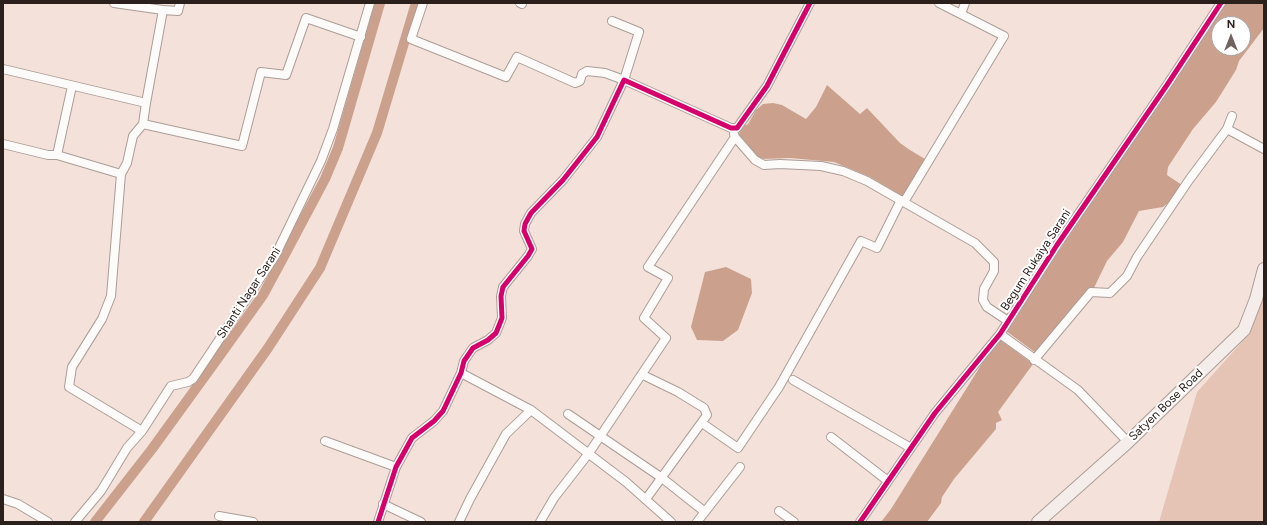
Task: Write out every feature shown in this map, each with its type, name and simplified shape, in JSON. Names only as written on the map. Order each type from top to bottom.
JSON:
[{"type":"main road","name":"Satyen Bose Road","points":[[1038,522],[1128,442],[1244,330],[1256,299],[1264,269]]},
{"type":"street","points":[[114,3],[178,11],[180,3]]},
{"type":"street","name":"Shanti Nagar Sarani","points":[[75,522],[101,492],[127,448],[142,431],[171,386],[188,382],[193,379],[275,256],[323,155],[333,129],[370,3]]},
{"type":"street","points":[[423,3],[411,39],[506,77],[517,57],[575,83],[580,80],[582,74],[587,71],[605,73],[734,128]]},
{"type":"street","points":[[734,128],[737,128],[766,86],[810,3]]},
{"type":"street","points":[[702,423],[738,448],[779,387],[861,241],[876,248],[1004,36],[939,3]]},
{"type":"street","points":[[961,14],[965,3]]},
{"type":"street","name":"Begum Rukaiya Sarani","points":[[860,522],[935,413],[1000,334],[1221,3]]},
{"type":"street","points":[[142,431],[70,387],[72,367],[102,319],[111,296],[122,174],[127,164],[133,136],[143,124],[163,10]]},
{"type":"street","points":[[143,124],[242,146],[261,72],[286,75],[306,18],[361,37]]},
{"type":"street","points":[[378,522],[396,467],[412,438],[434,421],[443,411],[461,373],[464,361],[472,348],[488,340],[496,333],[502,318],[501,296],[503,288],[532,249],[524,231],[525,224],[531,213],[563,180],[597,136],[624,80],[639,32],[612,21]]},
{"type":"street","points":[[3,69],[146,103]]},
{"type":"street","points":[[57,154],[72,86]]},
{"type":"street","points":[[1034,360],[1091,292],[1110,293],[1127,276],[1137,257],[1189,180],[1227,129],[1232,116]]},
{"type":"street","points":[[734,128],[735,137],[755,160],[764,165],[780,164],[834,168],[867,181],[975,243],[994,262],[994,272],[984,289],[983,300],[987,307],[1008,321]]},
{"type":"street","points":[[1227,129],[1264,149]]},
{"type":"street","points":[[540,522],[554,498],[589,453],[643,375],[666,338],[644,318],[668,278],[648,267],[735,137]]},
{"type":"street","points":[[3,144],[48,154],[57,154],[122,174]]},
{"type":"street","points":[[1000,334],[1034,360],[1078,390],[1128,442]]},
{"type":"street","points":[[461,373],[531,410],[589,453],[671,522]]},
{"type":"street","points":[[643,375],[678,392],[704,408],[707,415],[646,500]]},
{"type":"street","points":[[793,380],[911,448]]},
{"type":"street","points":[[459,522],[470,498],[506,434],[531,410]]},
{"type":"street","points":[[568,414],[662,478],[705,512]]},
{"type":"street","points":[[831,437],[888,481]]},
{"type":"street","points":[[325,441],[396,467]]},
{"type":"street","points":[[697,522],[740,467]]},
{"type":"street","points":[[3,499],[18,504],[48,522]]},
{"type":"street","points":[[384,504],[421,522]]},
{"type":"street","points":[[779,511],[794,522]]},
{"type":"street","points":[[219,516],[253,522]]},
{"type":"shaded area","points":[[1223,3],[1264,3],[1264,28],[1251,45],[1251,16],[1214,16]]},
{"type":"shaded area","points":[[1211,21],[1211,56],[1243,56],[1216,102],[1193,129],[1168,167],[1167,175],[1182,185],[1171,201],[1163,207],[1139,211],[1123,242],[1107,261],[1092,292],[1040,356],[1006,331]]},
{"type":"shaded area","points":[[827,85],[860,114],[867,108],[900,143],[930,162],[909,200],[870,177],[834,162],[790,158],[763,159],[758,157],[738,135],[744,126],[748,124],[756,110],[763,104],[773,103],[782,105],[806,119],[816,107]]},
{"type":"shaded area","points":[[726,267],[751,279],[752,293],[738,330],[723,341],[697,340],[691,327],[705,272]]},
{"type":"shaded area","points":[[1264,293],[1264,522],[1159,522],[1197,392],[1249,334]]},
{"type":"shaded area","points":[[998,338],[1033,364],[998,412],[1002,420],[996,423],[996,429],[954,479],[942,497],[941,503],[927,522],[881,522],[891,509]]},
{"type":"waterway","points":[[95,522],[152,449],[263,295],[325,179],[338,148],[380,3]]},
{"type":"waterway","points":[[144,522],[268,348],[320,268],[377,133],[416,3]]},
{"type":"cycle path","points":[[378,522],[396,467],[412,438],[434,421],[443,411],[461,373],[464,361],[473,348],[488,340],[496,333],[502,318],[501,296],[503,287],[532,249],[524,231],[525,224],[531,213],[563,180],[597,137],[624,80],[731,128],[737,128],[767,86],[810,3]]},
{"type":"cycle path","points":[[860,522],[935,413],[1000,334],[1057,245],[1167,85],[1221,3]]}]
